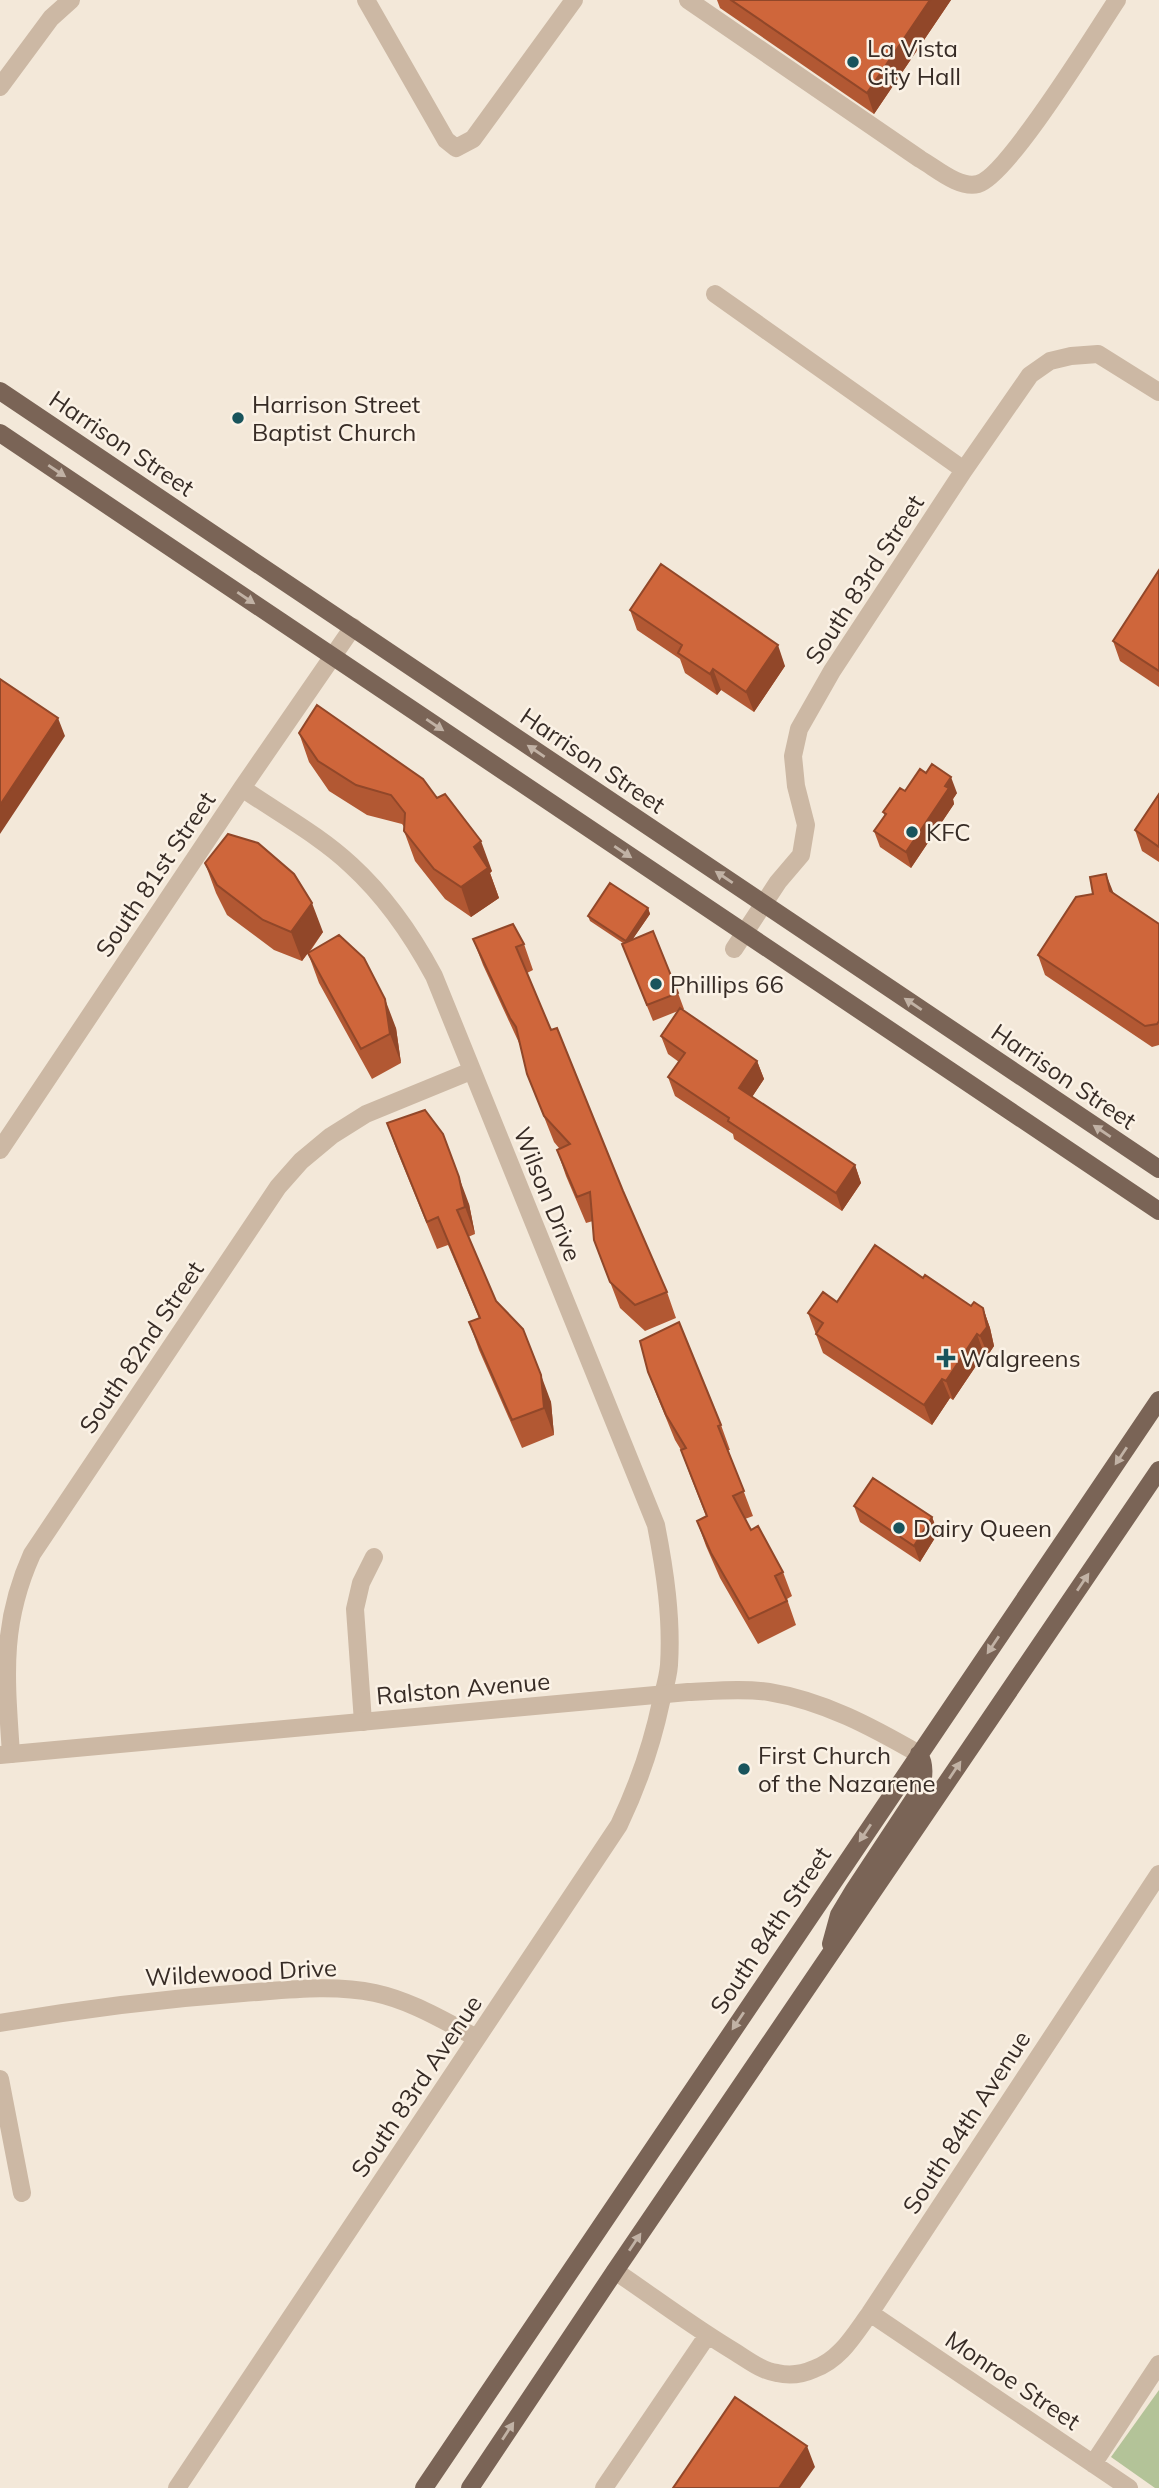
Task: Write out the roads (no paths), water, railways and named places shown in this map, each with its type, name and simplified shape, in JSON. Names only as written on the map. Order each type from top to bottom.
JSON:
[{"type":"main road","name":"Harrison Street","points":[[0,391],[1159,1169]]},
{"type":"main road","points":[[0,433],[1159,1211]]},
{"type":"main road","name":"South 84th Street","points":[[424,2488],[1159,1400]]},
{"type":"main road","points":[[470,2488],[1159,1470]]},
{"type":"main road","points":[[826,1961],[839,1915],[920,1790],[924,1778],[923,1760],[919,1754]]},
{"type":"street","points":[[0,87],[51,18],[71,0]]},
{"type":"street","points":[[366,0],[446,140],[456,148],[474,139],[574,0]]},
{"type":"street","points":[[688,0],[920,159],[960,182],[976,185],[990,178],[1018,148],[1116,0]]},
{"type":"street","points":[[715,294],[964,470]]},
{"type":"street","name":"South 83rd Street","points":[[734,949],[788,868],[801,855],[806,825],[796,786],[793,756],[799,729],[832,671],[1030,375],[1050,361],[1098,354],[1159,391]]},
{"type":"street","name":"South 81st Street","points":[[0,1150],[242,788],[353,628]]},
{"type":"street","name":"Wilson Drive","points":[[242,788],[328,846],[373,886],[398,916],[434,976],[656,1525],[665,1568],[669,1629],[668,1667],[663,1695]]},
{"type":"street","name":"South 82nd Street","points":[[5,1754],[4,1643],[8,1614],[20,1574],[278,1187],[301,1161],[331,1136],[366,1114],[471,1071]]},
{"type":"street","points":[[363,1722],[355,1609],[361,1583],[374,1557]]},
{"type":"street","name":"Ralston Avenue","points":[[5,1754],[736,1690],[769,1692],[850,1716],[919,1754]]},
{"type":"street","name":"South 83rd Avenue","points":[[177,2488],[619,1825],[654,1738],[663,1695]]},
{"type":"street","name":"South 84th Avenue","points":[[708,2336],[761,2368],[777,2374],[794,2374],[815,2369],[840,2353],[870,2313],[1159,1874]]},
{"type":"street","name":"Wildewood Drive","points":[[0,2023],[80,2009],[173,1998],[285,1990],[344,1989],[375,1993],[406,2002],[477,2038]]},
{"type":"street","points":[[0,2079],[22,2193]]},
{"type":"street","points":[[604,2488],[708,2336],[615,2271]]},
{"type":"street","name":"Monroe Street","points":[[870,2313],[1129,2488]]},
{"type":"street","points":[[1093,2464],[1159,2364]]},
{"type":"place","name":"La Vista City Hall","points":[[853,62]]},
{"type":"place","name":"Harrison Street Baptist Church","points":[[238,418]]},
{"type":"place","name":"KFC","points":[[912,832]]},
{"type":"place","name":"Phillips 66","points":[[656,984]]},
{"type":"place","name":"Walgreens","points":[[946,1358]]},
{"type":"place","name":"Dairy Queen","points":[[899,1528]]},
{"type":"place","name":"First Church of the Nazarene","points":[[744,1769]]}]
